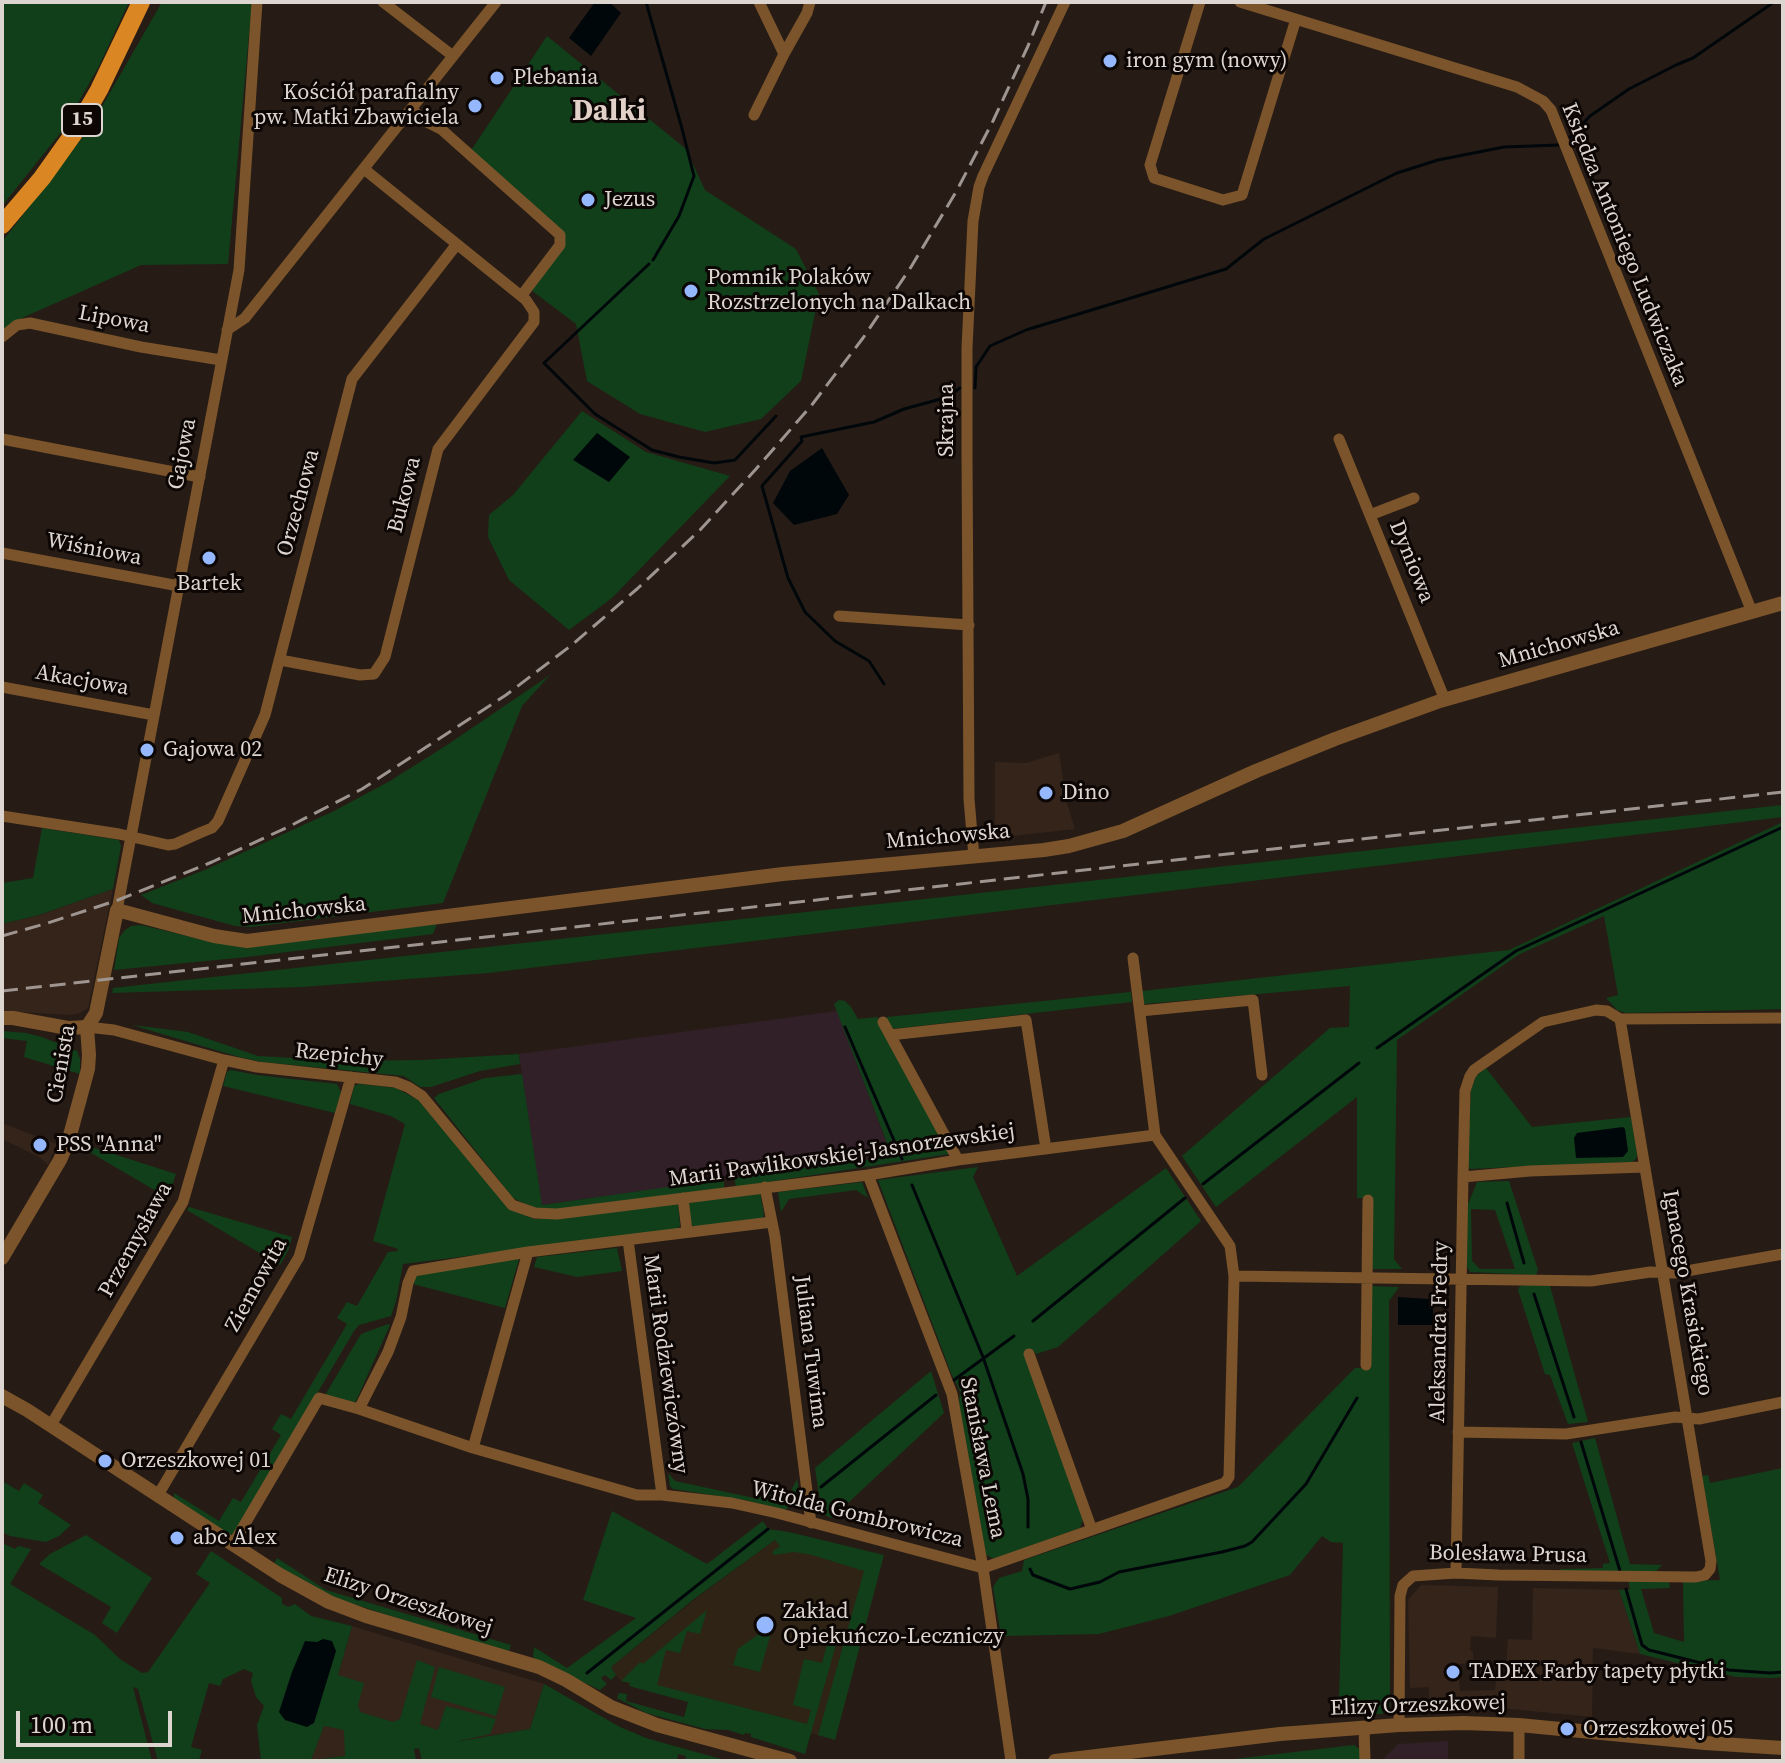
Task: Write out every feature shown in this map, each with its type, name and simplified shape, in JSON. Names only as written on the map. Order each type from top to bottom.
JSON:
[{"type":"main road","name":"15","points":[[2,225],[42,178],[74,133],[99,90],[141,2]]},
{"type":"street","name":"Gajowa","points":[[117,910],[239,270],[257,2]]},
{"type":"street","points":[[383,2],[453,56]]},
{"type":"street","points":[[227,330],[245,318],[496,2]]},
{"type":"street","points":[[759,2],[784,54]]},
{"type":"street","points":[[754,115],[800,28],[810,2]]},
{"type":"street","name":"Skrajna","points":[[974,857],[969,799],[967,348],[975,206],[983,176],[1065,2]]},
{"type":"street","points":[[1200,2],[1150,165],[1154,178],[1223,200],[1242,195],[1296,19]]},
{"type":"street","name":"Księdza Antoniego Ludwiczaka","points":[[1244,3],[1517,87],[1543,101],[1551,110],[1752,612]]},
{"type":"street","points":[[364,169],[522,295],[560,245],[560,235],[441,129],[411,109]]},
{"type":"street","name":"Orzechowa","points":[[2,816],[175,844],[212,828],[218,821],[265,715],[352,379],[457,244]]},
{"type":"street","name":"Bukowa","points":[[280,660],[360,675],[374,674],[385,657],[438,449],[534,322],[534,312],[522,295]]},
{"type":"street","name":"Lipowa","points":[[2,337],[17,325],[30,323],[141,347],[221,360]]},
{"type":"street","points":[[2,439],[200,477]]},
{"type":"street","name":"Dyniowa","points":[[1339,439],[1445,700]]},
{"type":"street","points":[[1370,515],[1414,498]]},
{"type":"street","name":"Wiśniowa","points":[[2,553],[179,586]]},
{"type":"street","name":"Mnichowska","points":[[117,910],[214,936],[247,941],[783,874],[1069,846],[1123,831],[1282,760],[1445,700],[1783,603]]},
{"type":"street","points":[[839,616],[969,625]]},
{"type":"street","name":"Akacjowa","points":[[2,687],[154,715]]},
{"type":"street","name":"Cienista","points":[[2,1258],[60,1160],[69,1139],[88,1069],[87,1027],[96,1013],[117,910]]},
{"type":"street","points":[[1133,958],[1155,1135]]},
{"type":"street","points":[[1140,1011],[1253,1000],[1262,1075]]},
{"type":"street","name":"Aleksandra Fredry","points":[[1456,1573],[1465,1091],[1474,1070],[1543,1022],[1596,1010],[1607,1011],[1620,1019]]},
{"type":"street","points":[[2,1018],[68,1028],[87,1027]]},
{"type":"street","points":[[1620,1019],[1783,1018]]},
{"type":"street","name":"Ignacego Krasickiego","points":[[1620,1019],[1711,1561],[1708,1572]]},
{"type":"street","points":[[890,1035],[1026,1020],[1046,1149]]},
{"type":"street","points":[[883,1022],[958,1160]]},
{"type":"street","name":"Rzepichy","points":[[87,1027],[114,1030],[257,1067],[395,1082],[408,1087],[422,1096],[512,1205],[535,1213]]},
{"type":"street","name":"Przemysława","points":[[51,1425],[183,1202],[224,1060]]},
{"type":"street","name":"Ziemowita","points":[[158,1495],[299,1257],[351,1077]]},
{"type":"street","name":"Marii Pawlikowskiej-Jasnorzewskiej","points":[[535,1213],[557,1214],[868,1175],[958,1160],[1155,1135]]},
{"type":"street","name":"Witolda Gombrowicza","points":[[233,1544],[319,1398],[473,1448],[637,1495],[732,1503],[983,1568],[1225,1483],[1229,1477],[1234,1276],[1230,1246],[1155,1135]]},
{"type":"street","points":[[1463,1177],[1645,1167]]},
{"type":"street","name":"Stanisława Lema","points":[[868,1175],[952,1394],[983,1568],[1011,1761]]},
{"type":"street","name":"Juliana Tuwima","points":[[765,1187],[811,1523]]},
{"type":"street","points":[[683,1198],[687,1231]]},
{"type":"street","points":[[1366,1365],[1368,1200]]},
{"type":"street","points":[[359,1409],[388,1352],[413,1271],[528,1252],[772,1222]]},
{"type":"street","name":"Marii Rodziewiczówny","points":[[628,1240],[662,1495]]},
{"type":"street","points":[[473,1448],[528,1252]]},
{"type":"street","points":[[1234,1276],[1591,1281],[1675,1273],[1783,1254]]},
{"type":"street","points":[[1029,1354],[1092,1530]]},
{"type":"street","name":"Elizy Orzeszkowej","points":[[2,1396],[304,1590],[347,1609],[539,1667],[611,1707],[657,1725],[790,1761]]},
{"type":"street","points":[[1458,1432],[1566,1434],[1675,1417],[1699,1419],[1783,1402]]},
{"type":"street","name":"Bolesława Prusa","points":[[1399,1725],[1400,1596],[1409,1578],[1420,1574],[1456,1573],[1673,1577],[1702,1576],[1708,1572]]},
{"type":"street","name":"Elizy Orzeszkowej","points":[[1055,1761],[1280,1734],[1463,1723],[1783,1748]]},
{"type":"street","points":[[1519,1725],[1519,1761]]},
{"type":"street","points":[[1364,1727],[1365,1761]]},
{"type":"shaded area","points":[[595,2],[609,2],[621,13],[591,56],[569,38]]},
{"type":"shaded area","points":[[597,433],[630,457],[609,482],[573,460]]},
{"type":"shaded area","points":[[822,448],[849,495],[837,514],[794,525],[773,503],[790,471]]},
{"type":"shaded area","points":[[1059,753],[1066,800],[1075,829],[1003,837],[995,832],[995,762],[1026,763]]},
{"type":"shaded area","points":[[113,889],[88,1008],[71,1015],[2,1011],[2,924],[40,915]]},
{"type":"shaded area","points":[[837,1011],[892,1157],[541,1205],[519,1054]]},
{"type":"shaded area","points":[[2,1123],[57,1144],[48,1165],[39,1157],[2,1139]]},
{"type":"shaded area","points":[[1623,1127],[1628,1151],[1623,1157],[1576,1158],[1574,1138],[1577,1133]]},
{"type":"shaded area","points":[[1398,1297],[1429,1299],[1433,1302],[1433,1325],[1398,1325]]},
{"type":"shaded area","name":"Zakład Opiekuńczo-Leczniczy","points":[[786,1532],[884,1555],[835,1740],[621,1681],[610,1668],[698,1597]]},
{"type":"shaded area","points":[[1421,1585],[1498,1587],[1496,1638],[1471,1636],[1473,1663],[1458,1664],[1460,1691],[1495,1690],[1496,1678],[1505,1678],[1508,1639],[1532,1640],[1533,1588],[1619,1590],[1640,1654],[1593,1648],[1592,1717],[1500,1708],[1429,1710],[1429,1687],[1410,1688],[1408,1600]]},
{"type":"shaded area","points":[[352,1626],[544,1684],[530,1729],[417,1748],[311,1760]]},
{"type":"shaded area","points":[[305,1641],[332,1641],[336,1651],[314,1723],[307,1727],[285,1720],[279,1712]]},
{"type":"shaded area","points":[[1448,1741],[1448,1761],[1385,1761],[1385,1757],[1398,1744]]},
{"type":"green space","points":[[2,2],[129,2],[99,66],[62,131],[2,206]]},
{"type":"green space","points":[[162,2],[252,2],[228,264],[141,265],[2,330],[2,242],[89,129]]},
{"type":"green space","points":[[547,36],[686,149],[705,190],[796,249],[819,294],[801,381],[761,419],[705,432],[640,414],[587,381],[576,324],[527,287],[561,241],[468,155]]},
{"type":"green space","points":[[582,411],[646,452],[730,476],[612,598],[569,630],[509,580],[488,537],[489,515],[513,495]]},
{"type":"green space","points":[[550,675],[522,706],[443,903],[251,927],[235,926],[152,903],[141,895],[207,869],[334,811],[390,781]]},
{"type":"green space","points":[[1783,805],[1783,817],[488,973],[302,987],[112,993],[113,988]]},
{"type":"green space","points":[[1783,822],[1783,1009],[1626,1013],[1617,1010],[1606,998],[1618,995],[1604,916],[1518,955],[1397,1040],[1394,1259],[1402,1269],[1370,1269],[1371,1198],[1357,1198],[1357,1097],[1216,1207],[1182,1156],[1330,1028],[1349,1027],[1350,986],[1144,1004],[1142,991],[1509,950]]},
{"type":"green space","points":[[42,828],[119,840],[121,846],[113,889],[39,915],[2,924],[2,883],[33,878]]},
{"type":"green space","points":[[437,924],[433,934],[114,970],[119,938],[131,926],[141,925],[216,943]]},
{"type":"green space","points":[[1131,992],[1132,1002],[892,1029],[887,1021],[887,1017]]},
{"type":"green space","points":[[839,1000],[851,1007],[858,1019],[878,1017],[949,1154],[736,1187],[734,1178],[892,1156],[834,1004]]},
{"type":"green space","points":[[132,1025],[188,1032],[258,1056],[348,1061],[519,1054],[520,1064],[480,1071],[431,1087],[420,1087],[404,1076],[262,1062]]},
{"type":"green space","points":[[2,1031],[42,1037],[77,1051],[80,1074],[24,1057],[27,1041],[2,1038]]},
{"type":"green space","points":[[1486,1068],[1532,1127],[1631,1117],[1636,1159],[1632,1162],[1470,1169],[1467,1164],[1471,1090],[1476,1076]]},
{"type":"green space","points":[[231,1070],[337,1084],[341,1092],[335,1113],[223,1086],[227,1072]]},
{"type":"green space","points":[[522,1074],[542,1205],[724,1179],[724,1188],[560,1210],[538,1210],[513,1198],[434,1098],[485,1078]]},
{"type":"green space","points":[[354,1086],[396,1088],[418,1100],[511,1210],[535,1219],[559,1219],[678,1203],[680,1226],[675,1230],[403,1264],[391,1316],[359,1325],[354,1331],[233,1536],[174,1501],[174,1493],[219,1521],[233,1498],[241,1502],[281,1435],[272,1429],[281,1414],[291,1419],[347,1324],[337,1318],[347,1302],[357,1306],[388,1252],[398,1249],[373,1241],[405,1124],[391,1116],[350,1104]]},
{"type":"green space","points":[[76,1144],[176,1174],[168,1198]]},
{"type":"green space","points":[[978,1167],[973,1177],[1017,1276],[1166,1168],[1201,1221],[1058,1347],[1036,1354],[1033,1350],[1024,1355],[1083,1519],[1080,1528],[994,1559],[986,1555],[959,1405],[960,1391],[878,1180]]},
{"type":"green space","points":[[1509,1181],[1538,1270],[1536,1275],[1470,1272],[1466,1265],[1466,1209],[1477,1182]],"holes":[[[1471,1209],[1495,1210],[1515,1269],[1480,1269],[1472,1261]]]},
{"type":"green space","points":[[862,1182],[868,1198],[856,1190],[789,1199],[781,1212],[778,1192]]},
{"type":"green space","points":[[760,1192],[762,1219],[694,1227],[690,1223],[687,1201]]},
{"type":"green space","points":[[189,1207],[292,1237],[288,1251],[280,1265],[187,1210]]},
{"type":"green space","points":[[617,1248],[622,1271],[577,1277],[534,1267],[537,1257]]},
{"type":"green space","points":[[519,1259],[505,1308],[413,1284],[416,1272]]},
{"type":"green space","points":[[1526,1285],[1550,1286],[1588,1422],[1568,1424],[1550,1375],[1545,1374],[1518,1290]]},
{"type":"green space","points":[[1372,1286],[1399,1287],[1389,1301],[1390,1707],[1382,1714],[1329,1716],[1339,1703],[1343,1543],[1331,1542],[1322,1536],[1290,1575],[1169,1616],[1099,1634],[1001,1636],[993,1587],[999,1578],[1022,1571],[1024,1560],[1238,1487],[1355,1368],[1371,1368]]},
{"type":"green space","points":[[388,1324],[356,1401],[350,1404],[324,1397],[361,1334]]},
{"type":"green space","points":[[931,1371],[944,1413],[832,1518],[825,1515],[821,1509],[815,1468]]},
{"type":"green space","points":[[1595,1438],[1630,1564],[1662,1565],[1655,1572],[1560,1569],[1603,1568],[1603,1564],[1610,1563],[1572,1443]]},
{"type":"green space","points":[[1783,1468],[1783,1677],[1736,1677],[1640,1654],[1619,1590],[1630,1589],[1628,1580],[1669,1582],[1670,1588],[1641,1589],[1654,1633],[1684,1642],[1683,1581],[1720,1580],[1702,1476],[1708,1475],[1710,1483]]},
{"type":"green space","points":[[668,1473],[675,1481],[754,1498],[791,1491],[797,1479],[800,1498],[785,1510],[673,1489]]},
{"type":"green space","points":[[2,1481],[19,1491],[24,1483],[43,1495],[38,1503],[71,1525],[46,1542],[2,1532]]},
{"type":"green space","points":[[612,1511],[707,1564],[763,1521],[768,1529],[884,1555],[835,1740],[818,1735],[864,1571],[812,1555],[794,1552],[774,1555],[772,1552],[780,1546],[775,1540],[694,1599],[611,1667],[616,1675],[611,1680],[605,1675],[601,1678],[607,1684],[600,1690],[536,1660],[534,1647],[567,1668],[636,1618],[583,1600]]},
{"type":"green space","points":[[86,1535],[152,1578],[117,1633],[102,1623],[111,1607],[39,1564],[50,1554]]},
{"type":"green space","points":[[2,1543],[15,1549],[18,1546],[31,1549],[10,1584],[95,1635],[120,1659],[142,1673],[148,1672],[210,1583],[196,1574],[211,1551],[282,1598],[282,1604],[288,1607],[295,1604],[311,1616],[352,1626],[338,1675],[364,1683],[358,1705],[360,1712],[393,1722],[400,1719],[417,1660],[435,1667],[420,1724],[438,1730],[446,1706],[496,1719],[490,1734],[455,1742],[530,1729],[544,1684],[620,1727],[646,1738],[728,1761],[685,1761],[686,1756],[678,1754],[677,1761],[422,1761],[419,1748],[414,1749],[416,1761],[261,1761],[257,1725],[264,1706],[256,1697],[251,1681],[253,1673],[244,1669],[223,1679],[220,1686],[209,1683],[191,1747],[202,1750],[201,1761],[158,1761],[138,1689],[133,1687],[152,1761],[2,1761]],"holes":[[[324,1726],[344,1730],[345,1756],[311,1760]]]},
{"type":"green space","points":[[277,1558],[326,1590],[511,1645],[508,1654],[320,1593],[274,1564]]},
{"type":"green space","points":[[707,1610],[700,1634],[687,1631],[680,1653],[666,1650],[657,1685],[807,1724],[811,1710],[793,1705],[804,1659],[822,1663],[829,1638],[818,1634],[820,1629],[839,1634],[805,1754],[751,1737],[751,1734],[705,1729],[646,1713],[617,1698],[619,1693],[627,1694],[626,1701],[684,1717],[688,1702],[621,1681],[640,1662],[643,1664]]},
{"type":"green space","points":[[763,1631],[771,1633],[760,1672],[733,1665],[738,1649]]},
{"type":"green space","points":[[439,1667],[505,1687],[496,1716],[431,1697]]},
{"type":"green space","points":[[1354,1745],[1362,1751],[1363,1761],[1218,1761]]},
{"type":"waterway","points":[[646,2],[694,176],[679,216],[653,260]]},
{"type":"waterway","points":[[1570,137],[1590,116],[1629,89],[1693,58],[1774,2]]},
{"type":"waterway","points":[[975,388],[976,367],[990,346],[1026,330],[1226,269],[1264,239],[1397,173],[1438,160],[1504,147],[1559,145]]},
{"type":"waterway","points":[[649,264],[544,363],[595,414],[652,450],[679,457],[714,463],[735,460],[776,416]]},
{"type":"waterway","points":[[884,684],[869,661],[835,641],[805,612],[788,578],[762,486],[802,441],[801,437],[874,422],[904,409],[948,397],[960,388]]},
{"type":"waterway","points":[[1377,1048],[1516,951],[1783,827]]},
{"type":"waterway","points":[[845,1027],[902,1159]]},
{"type":"waterway","points":[[1203,1184],[1359,1063]]},
{"type":"waterway","points":[[912,1185],[983,1357],[1023,1474],[1028,1499],[1028,1527]]},
{"type":"waterway","points":[[1033,1321],[1185,1198]]},
{"type":"waterway","points":[[1507,1203],[1524,1263]]},
{"type":"waterway","points":[[1534,1294],[1574,1417]]},
{"type":"waterway","points":[[954,1380],[1014,1336]]},
{"type":"waterway","points":[[821,1487],[936,1395]]},
{"type":"waterway","points":[[1030,1569],[1033,1575],[1070,1589],[1100,1582],[1119,1572],[1245,1546],[1306,1484],[1357,1398]]},
{"type":"waterway","points":[[1581,1442],[1620,1571]]},
{"type":"waterway","points":[[587,1673],[768,1529]]},
{"type":"waterway","points":[[1626,1589],[1642,1645],[1649,1650],[1729,1670],[1783,1672]]},
{"type":"railway","points":[[2,936],[118,900],[212,862],[362,789],[506,695],[573,644],[637,589],[700,530],[756,469],[811,406],[863,338],[956,192],[993,121],[1046,2]]},
{"type":"railway","points":[[2,991],[1783,792]]},
{"type":"place","name":"iron gym (nowy)","points":[[1110,61]]},
{"type":"place","name":"Plebania","points":[[497,78]]},
{"type":"place","name":"Kościół parafialny pw. Matki Zbawiciela","points":[[475,106]]},
{"type":"place","name":"Jezus","points":[[588,200]]},
{"type":"place","name":"Pomnik Polaków Rozstrzelonych na Dalkach","points":[[691,291]]},
{"type":"place","name":"Bartek","points":[[209,558]]},
{"type":"place","name":"Gajowa 02","points":[[147,750]]},
{"type":"place","name":"Dino","points":[[1046,793]]},
{"type":"place","name":"PSS \"Anna\"","points":[[40,1145]]},
{"type":"place","name":"Orzeszkowej 01","points":[[105,1461]]},
{"type":"place","name":"abc Alex","points":[[177,1538]]},
{"type":"place","name":"Zakład Opiekuńczo-Leczniczy","points":[[765,1625]]},
{"type":"place","name":"TADEX Farby tapety płytki","points":[[1453,1672]]},
{"type":"place","name":"Orzeszkowej 05","points":[[1567,1729]]},
{"type":"district","name":"Dalki","points":[[609,112]]}]
